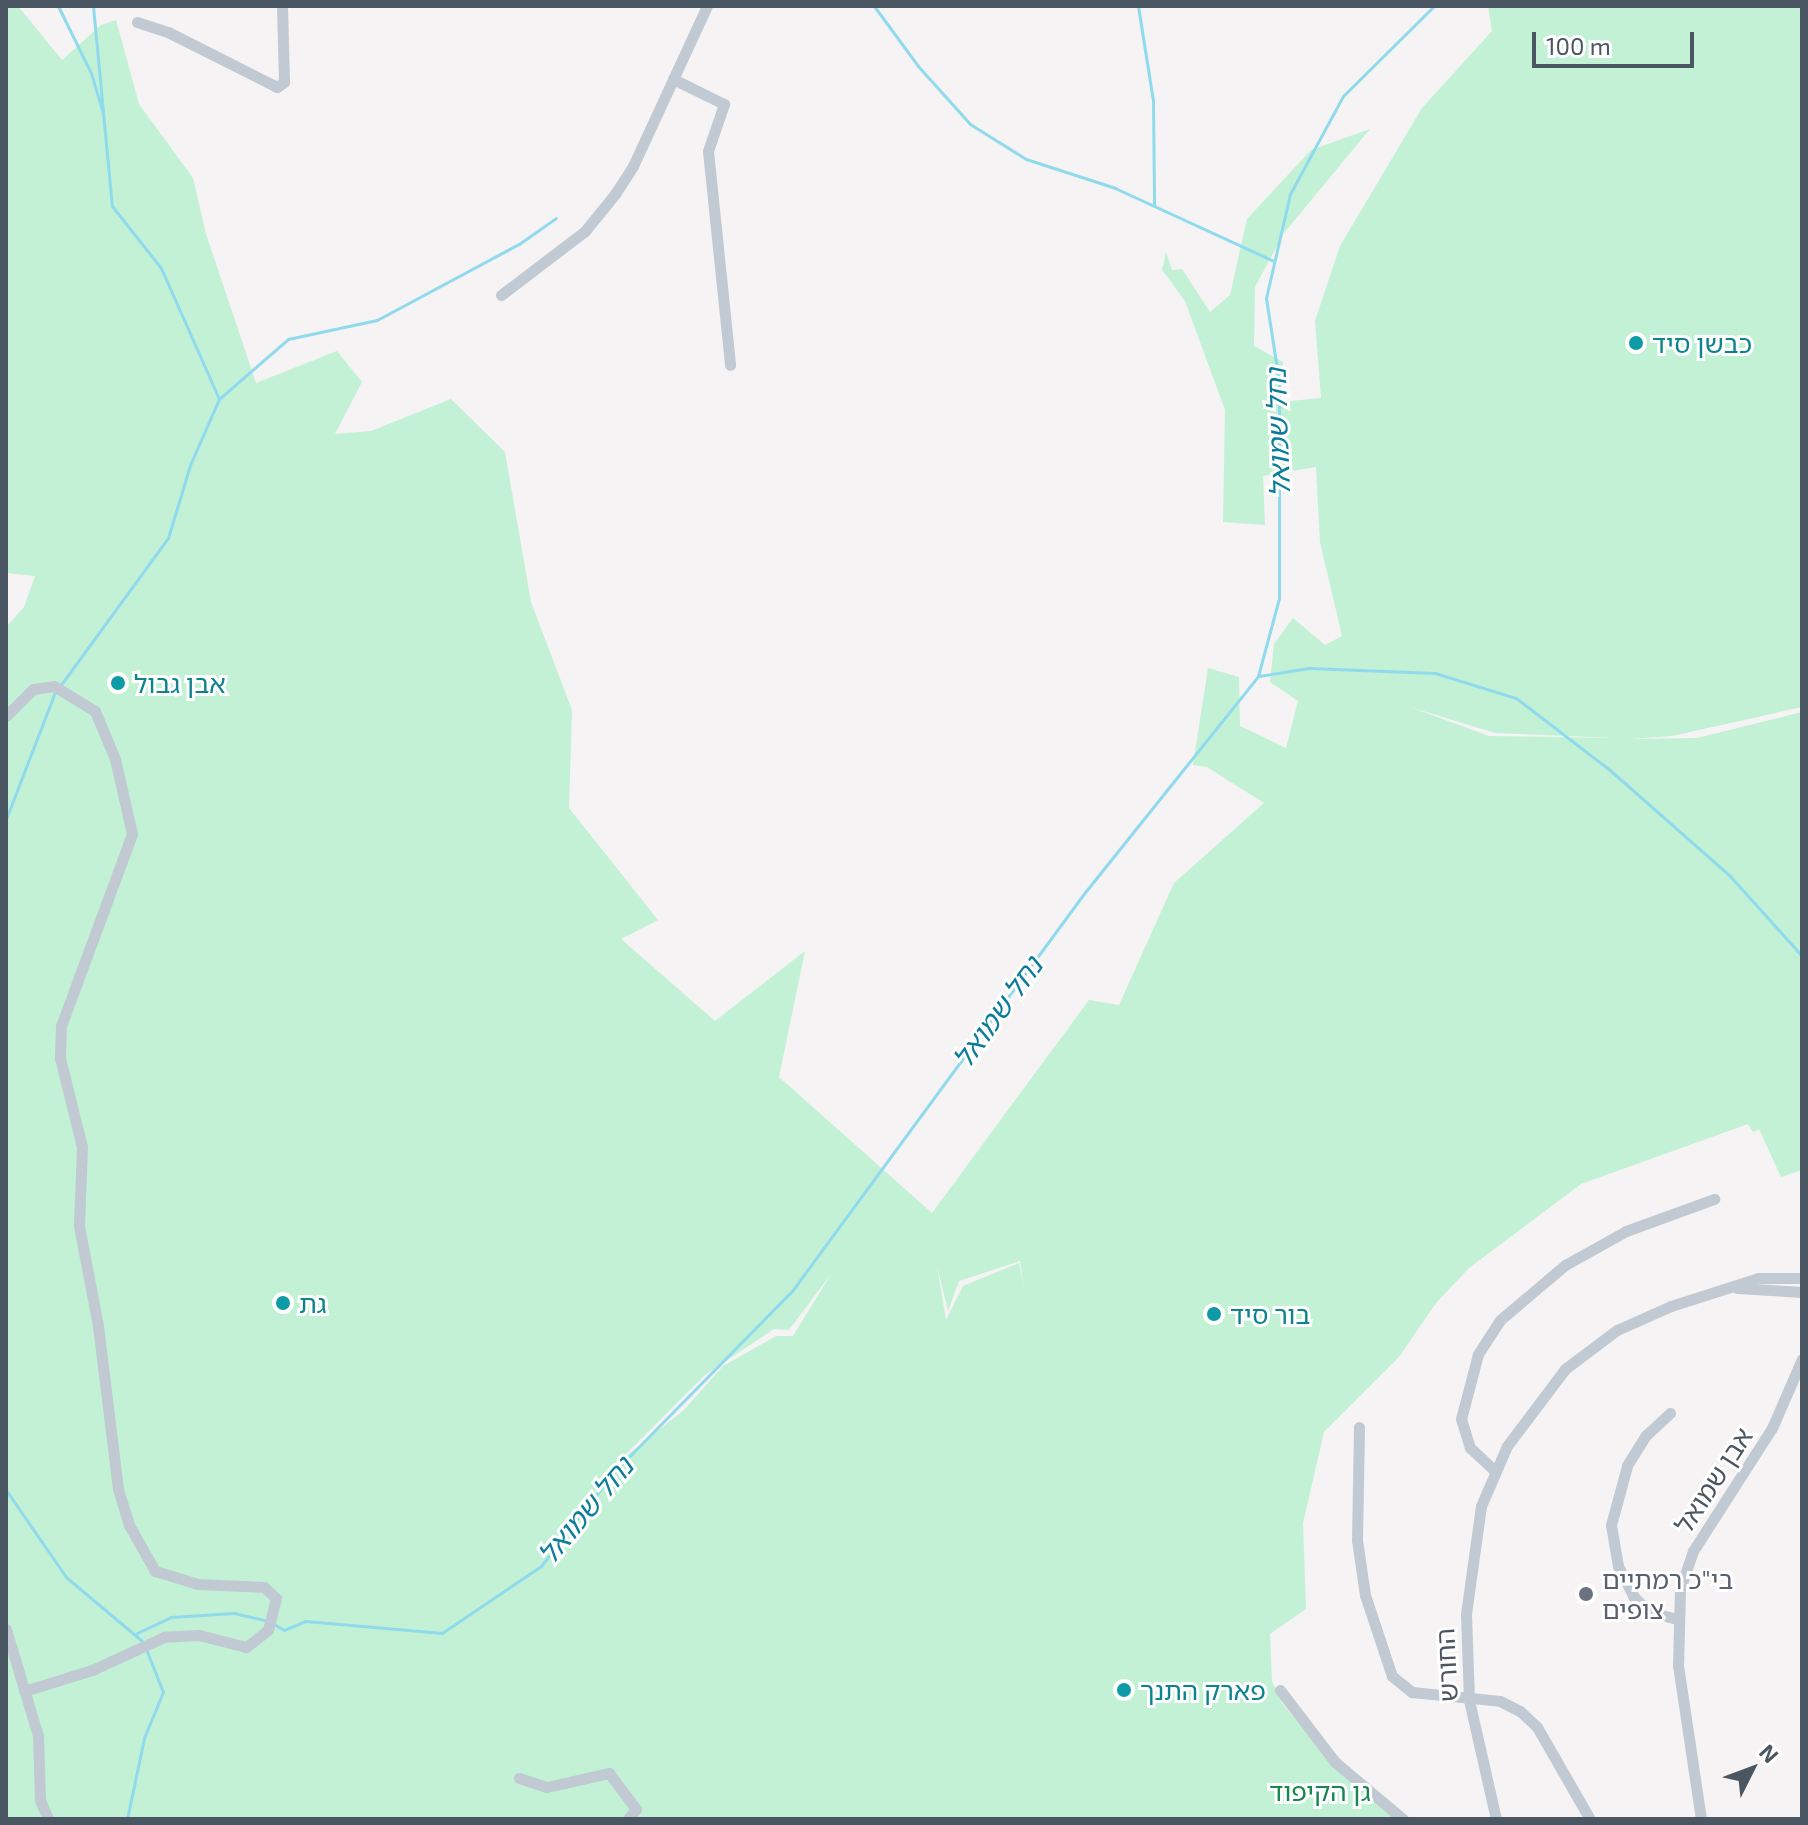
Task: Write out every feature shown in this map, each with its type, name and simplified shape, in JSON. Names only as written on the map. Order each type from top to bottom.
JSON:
[{"type":"street","points":[[137,22],[168,32],[277,87],[284,75],[282,6]]},
{"type":"street","points":[[501,295],[585,231],[604,209],[633,166],[707,6]]},
{"type":"street","points":[[673,79],[724,104],[708,151],[730,365]]},
{"type":"street","points":[[6,716],[33,689],[54,686],[95,711],[115,759],[132,834],[61,1026],[60,1058],[82,1147],[79,1226],[98,1326],[118,1489],[129,1525],[155,1571],[198,1584],[264,1587],[276,1598],[268,1630],[246,1647],[199,1635],[164,1637],[92,1670],[24,1691]]},
{"type":"street","points":[[1495,1471],[1470,1448],[1461,1419],[1468,1380],[1494,1327],[1565,1265],[1626,1231],[1714,1199]]},
{"type":"street","points":[[1725,1288],[1771,1275],[1802,1278]]},
{"type":"street","points":[[1725,1288],[1802,1292]]},
{"type":"street","name":"החורש","points":[[1496,1819],[1469,1700],[1466,1614],[1481,1506],[1495,1471],[1540,1397],[1596,1344],[1671,1306],[1725,1288]]},
{"type":"street","name":"אבן שמואל","points":[[1701,1819],[1683,1719],[1677,1619],[1693,1551],[1776,1420],[1802,1359]]},
{"type":"street","points":[[1670,1413],[1646,1435],[1627,1466],[1611,1525],[1618,1566],[1633,1596],[1649,1612],[1677,1619]]},
{"type":"street","points":[[1359,1427],[1357,1540],[1384,1661],[1392,1676],[1412,1692],[1500,1701],[1527,1717],[1590,1819]]},
{"type":"street","points":[[6,1629],[38,1736],[40,1800],[48,1819]]},
{"type":"street","points":[[1280,1690],[1335,1762],[1403,1819]]},
{"type":"street","points":[[519,1778],[547,1787],[609,1773],[636,1809],[628,1819]]},
{"type":"green space","name":"גן הקיפוד","points":[[6,6],[18,6],[62,60],[101,25],[116,20],[139,104],[193,178],[206,234],[256,383],[337,351],[362,382],[335,434],[371,431],[451,399],[505,452],[531,602],[572,710],[569,808],[658,920],[621,939],[715,1021],[805,951],[779,1077],[932,1213],[1089,1000],[1119,1005],[1174,883],[1264,803],[1207,767],[1193,765],[1208,668],[1239,677],[1240,726],[1286,748],[1298,701],[1270,682],[1274,644],[1293,618],[1325,645],[1342,636],[1320,542],[1316,467],[1263,476],[1265,525],[1223,522],[1225,410],[1185,301],[1162,270],[1166,252],[1172,270],[1182,269],[1210,312],[1230,295],[1247,219],[1311,150],[1370,129],[1284,233],[1255,287],[1254,346],[1283,362],[1281,383],[1269,403],[1321,398],[1315,321],[1340,246],[1422,108],[1492,31],[1488,6],[1802,6],[1802,707],[1672,736],[1630,739],[1697,738],[1802,712],[1802,1170],[1781,1177],[1759,1129],[1753,1132],[1748,1124],[1581,1184],[1469,1268],[1436,1303],[1399,1357],[1324,1432],[1303,1523],[1306,1609],[1270,1634],[1272,1681],[1282,1703],[1335,1768],[1397,1819],[6,1819],[6,627],[24,607],[35,576],[6,573]],"holes":[[[1410,707],[1495,733],[1616,738],[1489,736]],[[1020,1261],[1024,1289],[1019,1263],[963,1286],[946,1320],[937,1266],[948,1311],[959,1281]],[[831,1274],[793,1336],[776,1336],[723,1366],[684,1410],[617,1463],[705,1375],[774,1329],[789,1330]]]},
{"type":"waterway","points":[[58,6],[91,73],[103,113]]},
{"type":"waterway","points":[[93,6],[112,206],[161,268],[219,399]]},
{"type":"waterway","points":[[874,6],[918,66],[970,124],[1026,159],[1115,188],[1274,261]]},
{"type":"waterway","points":[[1138,6],[1153,101],[1154,205]]},
{"type":"waterway","name":"נחל שמואל","points":[[274,1624],[284,1630],[305,1621],[442,1633],[541,1566],[614,1472],[792,1291],[1086,891],[1258,676],[1279,598],[1279,382],[1266,298],[1290,194],[1343,96],[1434,6]]},
{"type":"waterway","points":[[60,686],[168,538],[190,465],[219,399],[288,339],[377,320],[519,244],[556,218]]},
{"type":"waterway","points":[[1259,676],[1309,668],[1435,673],[1516,698],[1611,771],[1730,876],[1802,956]]},
{"type":"waterway","points":[[6,819],[55,692]]},
{"type":"waterway","points":[[6,1490],[66,1577],[142,1641]]},
{"type":"waterway","name":"נחל שמואל","points":[[137,1633],[171,1617],[234,1613],[268,1621]]},
{"type":"waterway","points":[[127,1819],[144,1738],[163,1692],[146,1649]]},
{"type":"place","name":"כבשן סיד","points":[[1636,343]]},
{"type":"place","name":"אבן גבול","points":[[118,683]]},
{"type":"place","name":"גת","points":[[283,1303]]},
{"type":"place","name":"בור סיד","points":[[1214,1314]]},
{"type":"place","name":"בי\"כ רמתיים צופים","points":[[1586,1594]]},
{"type":"place","name":"פארק התנך","points":[[1124,1690]]}]
